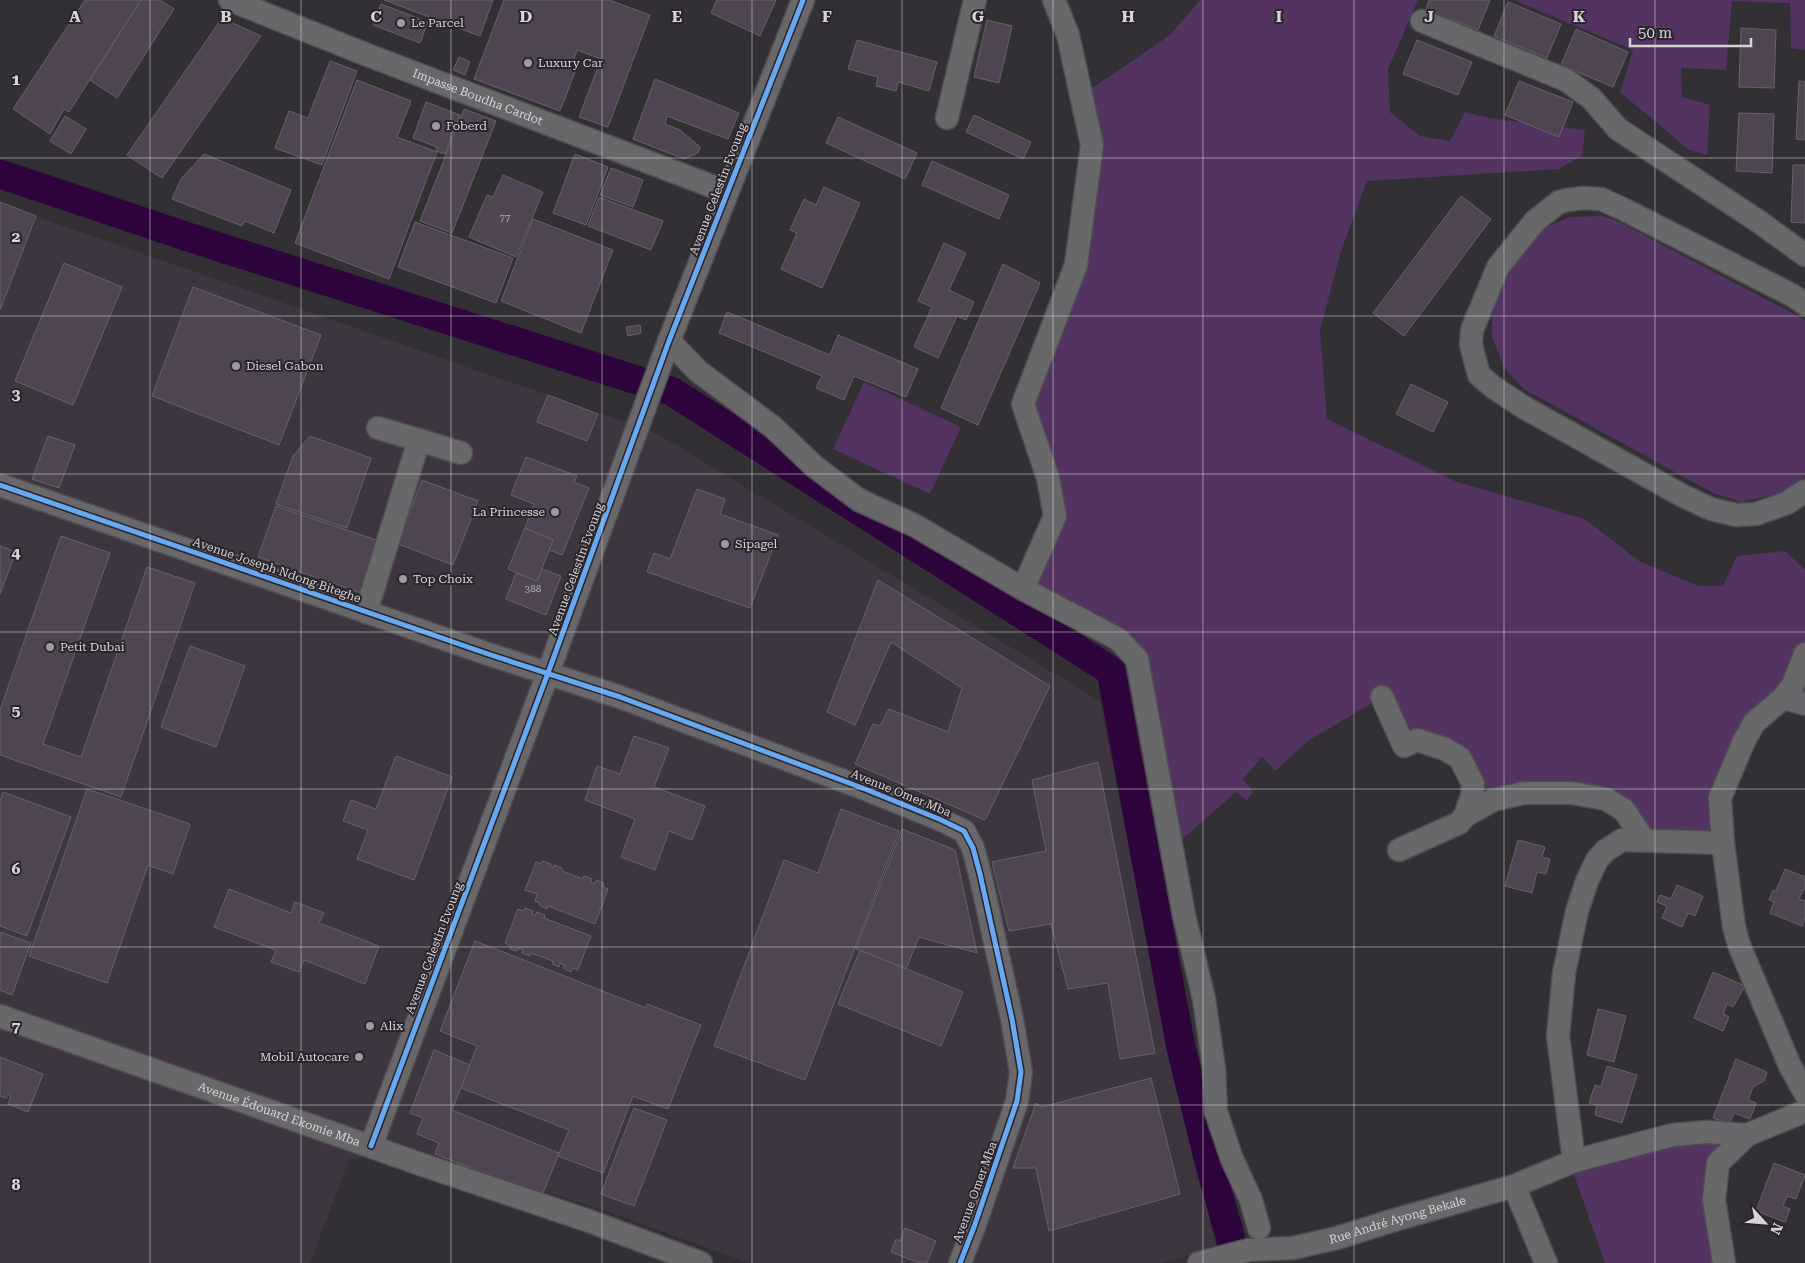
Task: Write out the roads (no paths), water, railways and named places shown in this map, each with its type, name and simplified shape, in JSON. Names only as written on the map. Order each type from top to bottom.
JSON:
[{"type":"street","name":"Impasse Boudha Cardot","points":[[230,0],[370,56],[727,192]]},
{"type":"street","name":"Avenue Celestin Evoung","points":[[371,1146],[548,673],[669,342],[803,0]]},
{"type":"street","points":[[947,118],[975,0]]},
{"type":"street","points":[[1023,588],[1055,516],[1048,478],[1023,404],[1076,265],[1092,144],[1068,35],[1054,0]]},
{"type":"street","points":[[1422,21],[1566,80],[1591,98],[1618,130],[1758,221],[1805,256]]},
{"type":"street","points":[[1805,304],[1792,295],[1625,210],[1601,199],[1583,198],[1559,202],[1535,221],[1498,267],[1472,330],[1471,345],[1479,375],[1493,387],[1573,436],[1697,503],[1711,509],[1736,515],[1756,514],[1787,503],[1805,490]]},
{"type":"street","points":[[669,342],[698,371],[773,427],[814,466],[859,500],[914,524],[1023,588],[1118,639],[1137,659],[1184,915],[1204,999],[1214,1068],[1216,1112],[1232,1159],[1251,1200],[1258,1228]]},
{"type":"street","points":[[378,428],[461,454]]},
{"type":"street","points":[[366,612],[419,440]]},
{"type":"street","name":"Avenue Joseph Ndong Biteghe","points":[[0,485],[548,673]]},
{"type":"street","points":[[1805,654],[1793,685],[1783,698],[1754,723],[1744,741],[1720,798],[1734,927],[1739,945],[1784,1051],[1805,1093]]},
{"type":"street","name":"Avenue Omer Mba","points":[[548,673],[620,697],[866,789],[964,831],[973,848],[980,874],[1012,1019],[1021,1072],[1017,1101],[960,1263]]},
{"type":"street","points":[[1382,697],[1404,746],[1417,740],[1445,749],[1460,758],[1473,784],[1472,796],[1465,816]]},
{"type":"street","points":[[1783,698],[1805,704]]},
{"type":"street","points":[[1399,850],[1459,823],[1465,816],[1493,800],[1524,793],[1572,793],[1606,799],[1624,810],[1644,840]]},
{"type":"street","points":[[1574,1161],[1558,1036],[1564,974],[1576,911],[1587,881],[1597,860],[1605,851],[1622,840],[1724,843]]},
{"type":"street","name":"Avenue Édouard Ekomie Mba","points":[[0,1016],[588,1221],[701,1263]]},
{"type":"street","points":[[1724,1263],[1714,1200],[1718,1163],[1747,1135],[1805,1110]]},
{"type":"street","name":"Rue André Ayong Bekale","points":[[1210,1260],[1248,1250],[1294,1248],[1337,1238],[1514,1186],[1574,1161],[1672,1135],[1707,1132],[1747,1135]]},
{"type":"street","points":[[1514,1186],[1546,1263]]},
{"type":"waterway","points":[[0,174],[191,238],[671,391],[1111,671],[1181,1048],[1209,1162],[1230,1236],[1234,1263]]},
{"type":"place","name":"Le Parcel","points":[[401,23]]},
{"type":"place","name":"Luxury Car","points":[[528,63]]},
{"type":"place","name":"Foberd","points":[[436,126]]},
{"type":"place","name":"Diesel Gabon","points":[[236,366]]},
{"type":"place","name":"La Princesse","points":[[555,512]]},
{"type":"place","name":"Sipagel","points":[[725,544]]},
{"type":"place","name":"Top Choix","points":[[403,579]]},
{"type":"place","name":"Petit Dubai","points":[[50,647]]},
{"type":"place","name":"Alix","points":[[370,1026]]},
{"type":"place","name":"Mobil Autocare","points":[[359,1057]]}]
